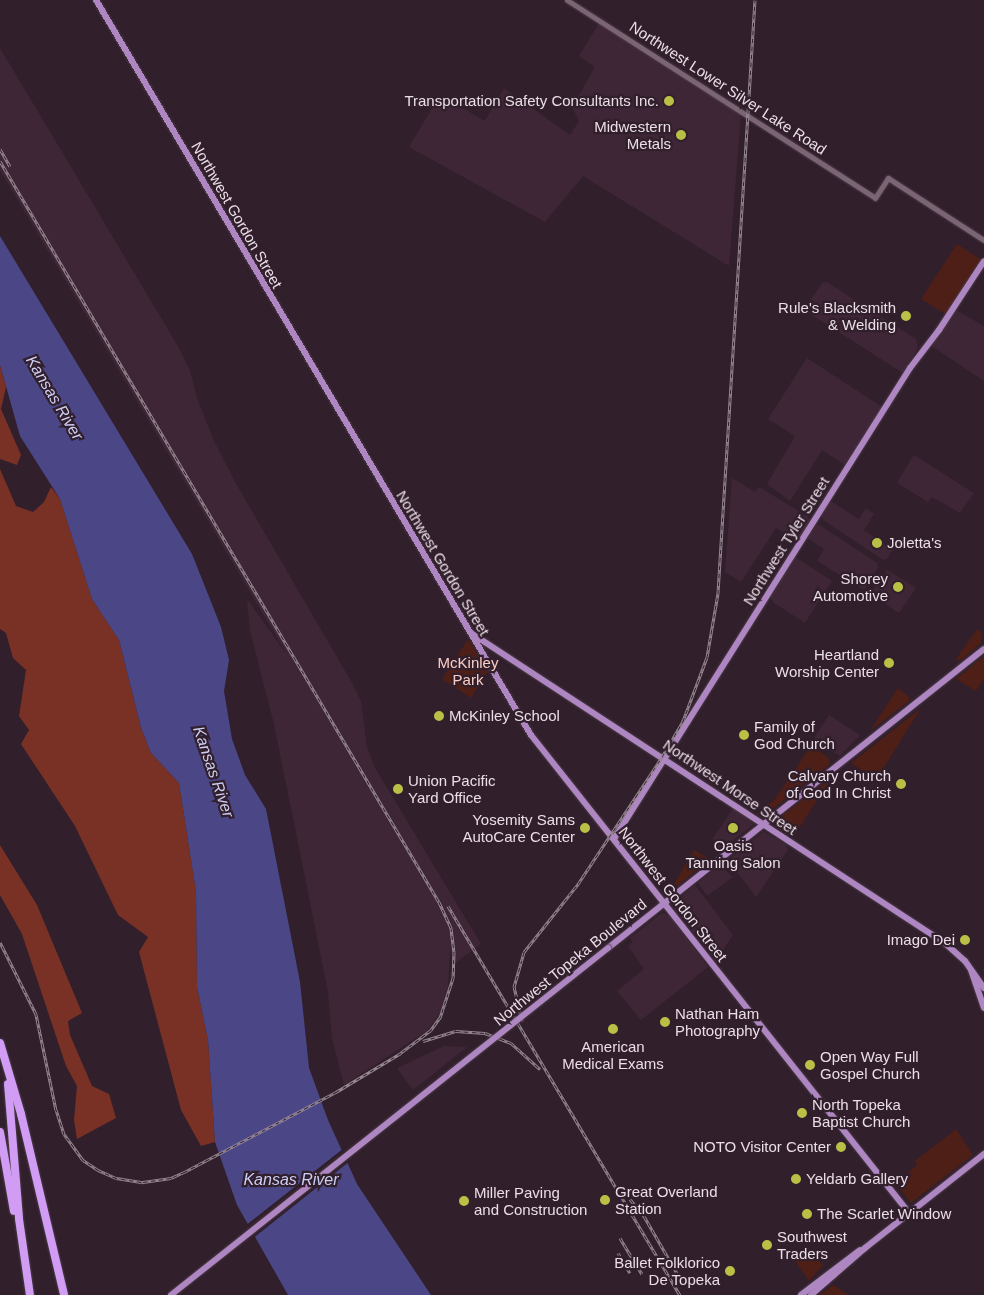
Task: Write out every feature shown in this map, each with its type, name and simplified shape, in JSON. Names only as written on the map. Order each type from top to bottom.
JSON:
[{"type":"highway","points":[[0,1044],[9,1089],[17,1219],[25,1295]]},
{"type":"highway","points":[[0,1044],[21,1114],[64,1295]]},
{"type":"highway","points":[[0,1132],[30,1295]]},
{"type":"main road","name":"Northwest Gordon Street","points":[[96,0],[531,735],[909,1213]]},
{"type":"main road","name":"Northwest Tyler Street","points":[[614,839],[910,368],[939,330],[984,260]]},
{"type":"main road","name":"Northwest Morse Street","points":[[470,632],[946,944],[971,969],[984,988]]},
{"type":"main road","name":"Northwest Topeka Boulevard","points":[[171,1295],[984,649]]},
{"type":"main road","name":"Northwest Morse Street","points":[[971,969],[984,1008]]},
{"type":"main road","points":[[801,1295],[865,1248],[984,1154]]},
{"type":"main road","points":[[811,1295],[865,1248]]},
{"type":"street","name":"Northwest Lower Silver Lake Road","points":[[567,0],[875,198],[888,178],[984,240]]},
{"type":"shaded area","points":[[599,23],[741,114],[729,266],[583,176],[545,222],[409,147],[440,95],[485,121],[504,88],[570,135],[579,121],[572,107],[595,67],[579,56]]},
{"type":"shaded area","points":[[0,48],[179,348],[190,371],[197,398],[214,441],[234,480],[361,701],[367,747],[374,766],[481,944],[455,963],[450,950],[448,988],[440,1013],[427,1031],[344,1085],[332,1038],[328,992],[274,724],[250,631],[247,599],[288,656],[0,170]]},
{"type":"shaded area","points":[[827,282],[916,339],[918,347],[903,373],[804,310],[822,283]]},
{"type":"shaded area","points":[[956,310],[984,326],[984,381],[930,345]]},
{"type":"shaded area","points":[[807,358],[882,407],[845,465],[822,450],[790,501],[767,484],[795,436],[768,419]]},
{"type":"shaded area","points":[[0,365],[6,387],[1,409],[21,455],[17,465],[0,459]]},
{"type":"shaded area","points":[[914,455],[974,493],[960,513],[932,497],[928,502],[897,483]]},
{"type":"shaded area","points":[[0,469],[16,506],[33,512],[44,502],[51,487],[60,499],[92,599],[119,640],[141,728],[151,753],[179,783],[196,891],[197,987],[208,1040],[215,1142],[201,1146],[181,1110],[139,952],[148,937],[118,915],[75,826],[21,744],[29,730],[19,716],[26,670],[13,658],[6,633],[0,629]]},
{"type":"shaded area","points":[[732,478],[755,492],[759,487],[807,516],[811,522],[799,542],[776,528],[741,582],[725,572]]},
{"type":"shaded area","points":[[829,500],[859,519],[866,508],[874,514],[864,530],[893,549],[887,559],[883,560],[823,520],[821,514]]},
{"type":"shaded area","points":[[818,524],[877,563],[878,568],[864,590],[817,561],[824,549],[807,538]]},
{"type":"shaded area","points":[[795,557],[832,581],[805,623],[774,603],[770,597]]},
{"type":"shaded area","points":[[887,570],[916,588],[899,613],[870,594]]},
{"type":"shaded area","points":[[829,715],[860,735],[840,756],[812,741]]},
{"type":"shaded area","points":[[734,807],[754,824],[716,854],[713,838]]},
{"type":"shaded area","points":[[763,832],[786,844],[788,850],[756,897],[728,860]]},
{"type":"shaded area","points":[[0,845],[37,905],[82,1013],[68,1021],[70,1035],[92,1086],[109,1094],[116,1118],[77,1139],[74,1120],[77,1086],[66,1066],[22,934],[0,895]]},
{"type":"shaded area","points":[[720,865],[733,877],[707,896],[698,883]]},
{"type":"shaded area","points":[[695,885],[733,935],[716,961],[674,908],[677,900]]},
{"type":"shaded area","points":[[662,913],[669,915],[708,967],[641,1020],[617,991],[644,969],[628,946],[633,942],[630,938]]},
{"type":"shaded area","points":[[444,1046],[467,1047],[413,1090],[397,1068]]},
{"type":"green space","points":[[957,244],[982,260],[947,315],[921,299]]},
{"type":"green space","points":[[977,629],[982,634],[981,643],[960,661],[956,659]]},
{"type":"green space","name":"McKinley Park","points":[[468,639],[488,671],[471,698],[442,679]]},
{"type":"green space","points":[[984,656],[984,679],[976,691],[956,679]]},
{"type":"green space","points":[[898,688],[909,697],[909,701],[870,731]]},
{"type":"green space","points":[[921,708],[876,780],[851,763]]},
{"type":"green space","points":[[811,746],[828,757],[830,764],[765,815],[756,815],[775,799]]},
{"type":"green space","points":[[832,777],[794,836],[775,823],[782,816]]},
{"type":"green space","points":[[694,850],[710,859],[677,886],[674,884]]},
{"type":"green space","points":[[956,1129],[973,1155],[911,1203],[896,1184],[917,1165],[915,1161]]},
{"type":"green space","points":[[808,1247],[823,1265],[809,1281],[793,1258]]},
{"type":"green space","points":[[833,1285],[848,1295],[817,1295],[822,1293]]},
{"type":"water","name":"Kansas River","points":[[0,236],[192,554],[221,627],[229,660],[224,691],[232,739],[245,775],[266,809],[300,982],[309,1068],[328,1120],[357,1184],[431,1295],[288,1295],[237,1205],[215,1142],[208,1040],[197,987],[196,891],[179,783],[151,753],[141,728],[119,640],[92,599],[60,499],[20,436],[0,365]]},
{"type":"pier","points":[[344,1148],[350,1161],[252,1239],[245,1226]]},
{"type":"railway","points":[[522,1021],[514,987],[524,952],[578,884],[662,757],[683,721],[707,657],[718,593],[755,0]]},
{"type":"railway","points":[[0,149],[10,166]]},
{"type":"railway","points":[[0,161],[439,902],[451,928],[454,952],[453,978],[441,1016],[431,1030],[401,1053],[336,1092],[184,1172],[171,1178],[141,1182],[116,1178],[98,1170],[83,1160],[64,1134],[56,1110],[36,1014],[0,942]]},
{"type":"railway","points":[[448,906],[680,1295]]},
{"type":"railway","points":[[423,1041],[456,1031],[485,1033],[511,1043],[540,1069]]},
{"type":"railway","points":[[630,1199],[644,1216],[678,1275]]},
{"type":"railway","points":[[620,1238],[642,1274]]},
{"type":"railway","points":[[618,1253],[630,1273]]},
{"type":"place","name":"Transportation Safety Consultants Inc.","points":[[669,101]]},
{"type":"place","name":"Midwestern Metals","points":[[681,135]]},
{"type":"place","name":"Rule's Blacksmith & Welding","points":[[906,316]]},
{"type":"place","name":"Joletta's","points":[[877,543]]},
{"type":"place","name":"Shorey Automotive","points":[[898,587]]},
{"type":"place","name":"Heartland Worship Center","points":[[889,663]]},
{"type":"place","name":"McKinley School","points":[[439,716]]},
{"type":"place","name":"Family of God Church","points":[[744,735]]},
{"type":"place","name":"Calvary Church of God In Christ","points":[[901,784]]},
{"type":"place","name":"Union Pacific Yard Office","points":[[398,789]]},
{"type":"place","name":"Yosemity Sams AutoCare Center","points":[[585,828]]},
{"type":"place","name":"Oasis Tanning Salon","points":[[733,828]]},
{"type":"place","name":"Imago Dei","points":[[965,940]]},
{"type":"place","name":"Nathan Ham Photography","points":[[665,1022]]},
{"type":"place","name":"American Medical Exams","points":[[613,1029]]},
{"type":"place","name":"Open Way Full Gospel Church","points":[[810,1065]]},
{"type":"place","name":"North Topeka Baptist Church","points":[[802,1113]]},
{"type":"place","name":"NOTO Visitor Center","points":[[841,1147]]},
{"type":"place","name":"Yeldarb Gallery","points":[[796,1179]]},
{"type":"place","name":"Great Overland Station","points":[[605,1200]]},
{"type":"place","name":"Miller Paving and Construction","points":[[464,1201]]},
{"type":"place","name":"The Scarlet Window","points":[[807,1214]]},
{"type":"place","name":"Southwest Traders","points":[[767,1245]]},
{"type":"place","name":"Ballet Folklorico De Topeka","points":[[730,1271]]}]
